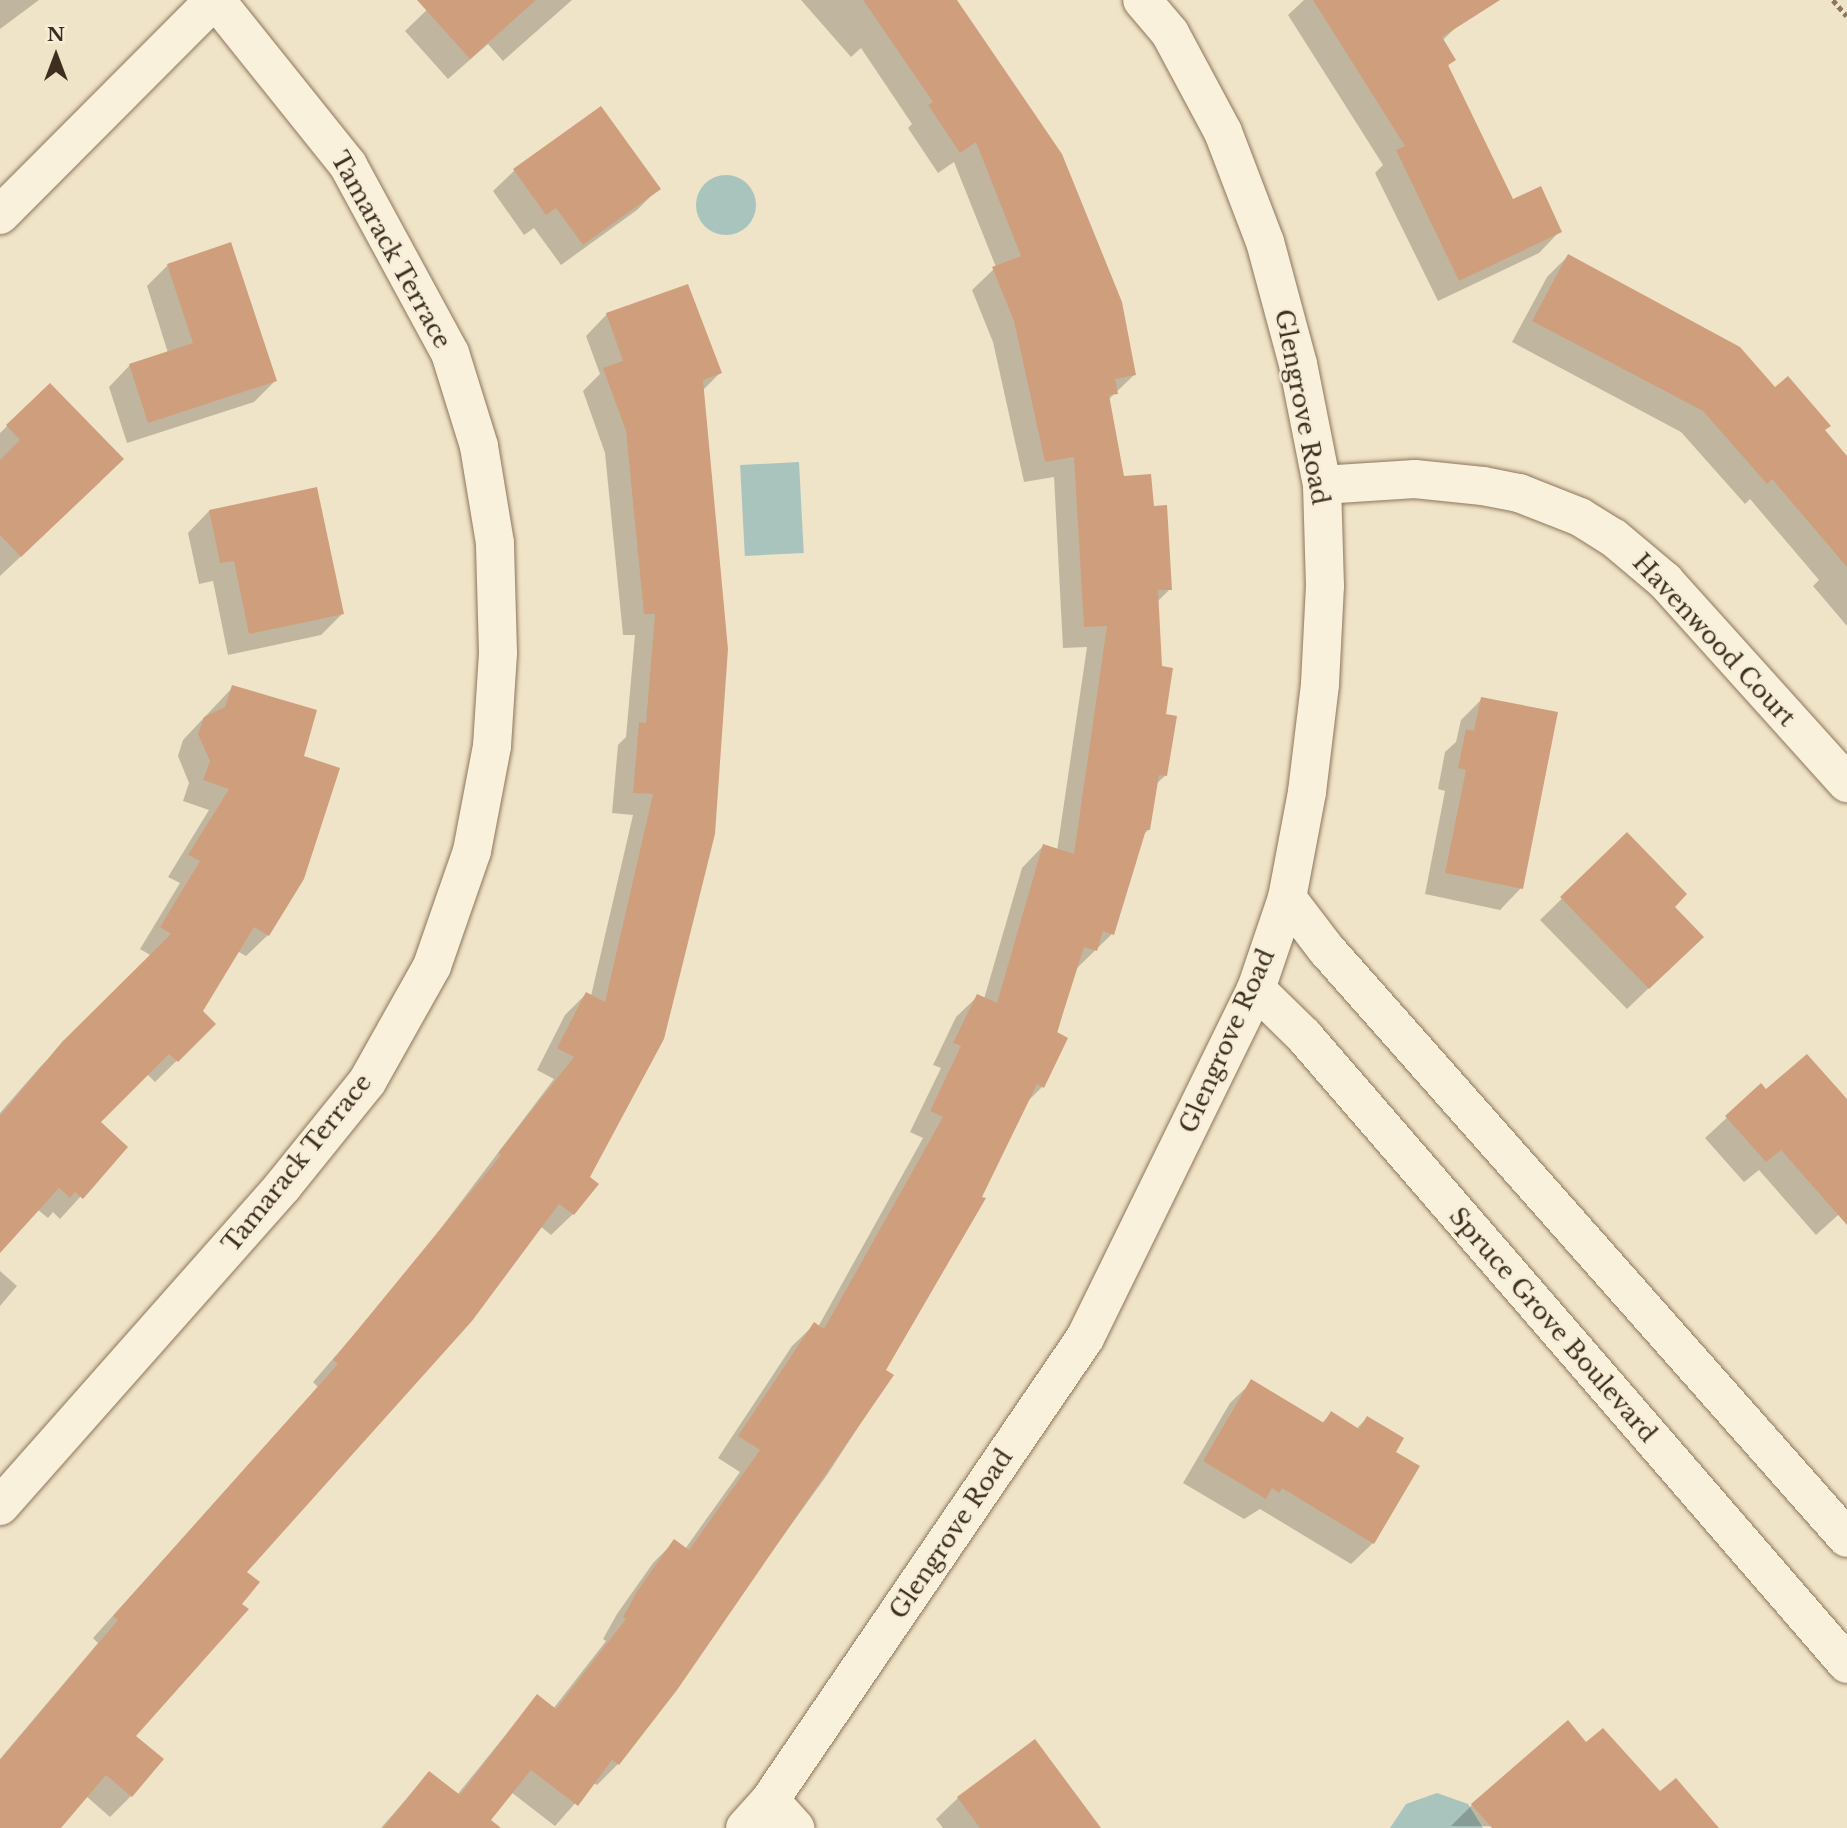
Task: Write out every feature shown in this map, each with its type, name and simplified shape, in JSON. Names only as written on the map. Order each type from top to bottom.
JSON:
[{"type":"street","name":"Tamarack Terrace","points":[[0,215],[215,0],[348,165],[450,353],[479,446],[495,543],[498,653],[492,746],[472,850],[432,967],[367,1083],[283,1186],[0,1506]]},
{"type":"street","name":"Glengrove Road","points":[[757,1814],[1085,1338],[1256,989],[1287,898],[1307,792],[1320,684],[1325,586],[1322,485],[1298,364],[1265,242],[1223,132],[1170,33],[1142,0]]},
{"type":"street","name":"Havenwood Court","points":[[1322,485],[1415,479],[1483,486],[1519,493],[1580,517],[1614,538],[1665,581],[1847,783]]},
{"type":"street","points":[[1287,898],[1326,949],[1847,1538]]},
{"type":"street","name":"Spruce Grove Boulevard","points":[[1256,989],[1313,1046],[1847,1664]]},
{"type":"street","points":[[757,1814],[795,1828]]},
{"type":"path","points":[[1833,0],[1847,16]]},
{"type":"water","points":[[726,175],[743,180],[751,188],[756,205],[751,222],[743,230],[726,235],[709,230],[701,222],[696,205],[701,188],[709,180]]},
{"type":"water","points":[[799,462],[804,553],[745,556],[740,465]]},
{"type":"water","points":[[1437,1793],[1468,1804],[1483,1828],[1390,1828],[1406,1804]]},
{"type":"building","points":[[417,0],[536,0],[470,59]]},
{"type":"building","points":[[863,0],[957,0],[1062,154],[1122,302],[1136,375],[1115,379],[1118,394],[1109,395],[1124,476],[1151,474],[1154,506],[1167,505],[1172,590],[1158,590],[1162,666],[1173,668],[1166,714],[1177,716],[1167,776],[1159,775],[1150,830],[1146,830],[1114,935],[1103,931],[1097,951],[1084,947],[1057,1032],[1068,1038],[1044,1088],[1037,1084],[982,1197],[986,1198],[886,1370],[894,1375],[677,1690],[619,1765],[612,1760],[578,1806],[531,1770],[491,1820],[501,1828],[383,1828],[429,1771],[460,1795],[537,1694],[556,1709],[626,1619],[623,1617],[638,1590],[674,1539],[689,1550],[760,1450],[738,1436],[814,1322],[824,1329],[943,1117],[930,1111],[961,1046],[953,1043],[977,994],[997,1003],[1043,844],[1074,854],[1107,626],[1084,627],[1074,457],[1045,462],[1014,321],[992,267],[1021,256],[976,142],[960,153],[928,105],[933,102]]},
{"type":"building","points":[[1313,0],[1500,0],[1442,37],[1456,60],[1448,65],[1513,199],[1541,186],[1562,232],[1459,281],[1396,150],[1405,146]]},
{"type":"building","points":[[601,106],[661,189],[583,245],[556,208],[546,215],[513,169]]},
{"type":"building","points":[[231,242],[277,381],[148,423],[129,364],[193,343],[167,264]]},
{"type":"building","points":[[1568,254],[1740,347],[1775,387],[1788,376],[1831,426],[1825,430],[1847,456],[1847,567],[1772,479],[1767,484],[1703,411],[1532,321]]},
{"type":"building","points":[[688,284],[722,373],[703,380],[728,649],[715,834],[664,1039],[590,1177],[599,1184],[574,1215],[559,1204],[472,1321],[247,1572],[260,1582],[242,1604],[249,1609],[136,1736],[164,1759],[132,1797],[106,1775],[61,1828],[0,1828],[0,1760],[118,1620],[113,1616],[338,1364],[333,1360],[501,1155],[498,1153],[574,1057],[557,1048],[586,992],[605,1002],[653,794],[633,793],[639,722],[646,723],[655,614],[644,614],[626,431],[603,368],[623,361],[606,313]]},
{"type":"building","points":[[50,383],[124,459],[21,557],[0,535],[0,460],[20,440],[6,425]]},
{"type":"building","points":[[317,487],[344,614],[249,634],[234,561],[220,563],[209,510]]},
{"type":"building","points":[[232,685],[317,710],[304,756],[340,768],[304,879],[269,936],[254,927],[203,1011],[216,1024],[178,1062],[169,1054],[101,1122],[128,1147],[83,1199],[75,1192],[70,1198],[59,1188],[0,1253],[0,1116],[62,1042],[171,934],[160,927],[200,861],[188,855],[229,789],[203,780],[210,761],[198,734],[204,717],[225,707]]},
{"type":"building","points":[[1481,697],[1558,712],[1523,889],[1445,873],[1466,770],[1458,768],[1466,729],[1474,731]]},
{"type":"building","points":[[1627,832],[1687,894],[1675,907],[1704,937],[1649,989],[1560,897]]},
{"type":"building","points":[[1807,1054],[1847,1099],[1847,1225],[1781,1150],[1766,1162],[1725,1116],[1761,1083],[1766,1089]]},
{"type":"building","points":[[1251,1379],[1324,1423],[1331,1411],[1359,1429],[1367,1416],[1404,1438],[1396,1452],[1420,1466],[1374,1544],[1282,1488],[1279,1493],[1272,1488],[1266,1499],[1203,1461]]},
{"type":"building","points":[[1568,1720],[1586,1742],[1603,1728],[1660,1791],[1676,1778],[1719,1828],[1492,1828],[1471,1804]]},
{"type":"building","points":[[1035,1739],[1101,1828],[980,1828],[957,1797]]}]
